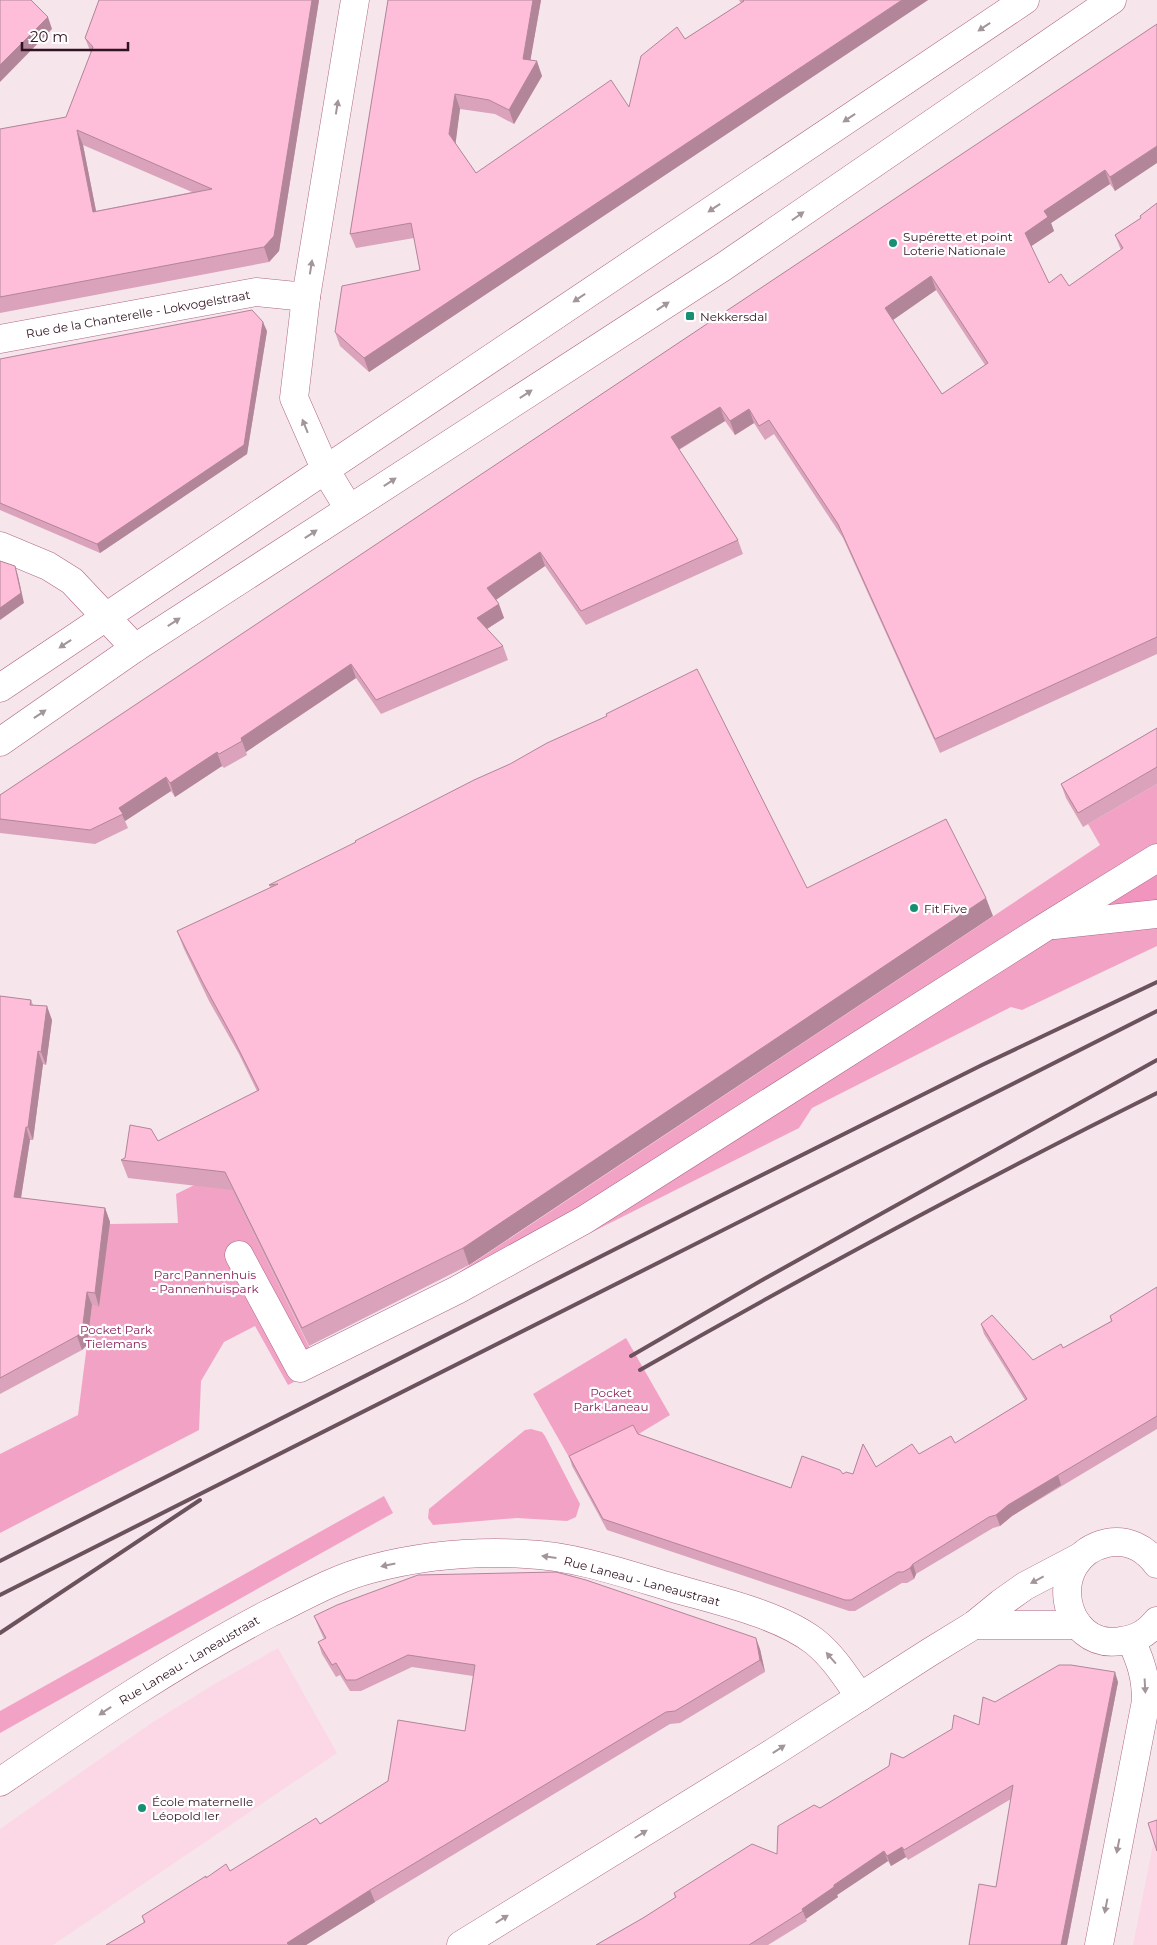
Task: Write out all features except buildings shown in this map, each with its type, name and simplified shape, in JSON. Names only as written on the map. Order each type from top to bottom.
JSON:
[{"type":"street","points":[[349,508],[326,471],[294,398],[306,297],[354,0]]},
{"type":"street","points":[[0,688],[326,471],[472,370],[1025,0]]},
{"type":"street","points":[[0,742],[135,648],[723,267],[1112,0]]},
{"type":"street","name":"Rue de la Chanterelle - Lokvogelstraat","points":[[0,339],[256,292],[306,297]]},
{"type":"street","points":[[0,546],[48,566],[72,581],[135,648]]},
{"type":"street","points":[[239,1255],[300,1368],[457,1290],[584,1220],[1157,858]]},
{"type":"street","points":[[1047,926],[1157,914]]},
{"type":"street","points":[[461,1945],[974,1626],[1001,1603],[1026,1586],[1080,1557],[1096,1546],[1115,1542],[1134,1544],[1155,1555]]},
{"type":"street","name":"Rue Laneau - Laneaustraat","points":[[0,1782],[170,1670],[226,1636],[304,1596],[370,1569],[414,1560],[452,1556],[526,1554],[575,1561],[765,1617],[791,1628],[813,1641],[836,1664],[860,1697]]},
{"type":"street","points":[[1080,1557],[1073,1566],[1066,1590],[1071,1614],[1089,1634],[1102,1640],[1117,1642],[1131,1640],[1150,1630],[1157,1622]]},
{"type":"street","points":[[974,1626],[1078,1624]]},
{"type":"street","points":[[1099,1945],[1146,1701],[1146,1682],[1141,1661],[1131,1640]]},
{"type":"shaded area","points":[[1157,873],[1157,908],[1101,906]]},
{"type":"shaded area","name":"École maternelle Léopold Ier","points":[[278,1648],[337,1753],[53,1945],[0,1945],[0,1829],[153,1722]]},
{"type":"shaded area","points":[[1157,1824],[1157,1945],[1133,1945],[1154,1840]]},
{"type":"green space","name":"Parc Pannenhuis - Pannenhuispark","points":[[1157,784],[1157,946],[1022,1010],[1011,1007],[812,1108],[799,1128],[288,1385],[255,1326],[224,1342],[201,1381],[199,1430],[0,1533],[0,1454],[78,1415],[92,1305],[99,1306],[109,1224],[178,1223],[176,1194],[223,1171],[310,1349],[446,1281],[1100,845],[1088,824]]},
{"type":"green space","name":"Pocket Park Laneau","points":[[626,1338],[670,1415],[637,1435],[574,1466],[533,1394]]},
{"type":"green space","points":[[531,1429],[542,1432],[545,1436],[580,1504],[576,1517],[567,1521],[517,1518],[433,1525],[428,1518],[429,1509],[525,1430]]},
{"type":"green space","points":[[384,1496],[393,1513],[0,1733],[0,1711]]},
{"type":"railway","points":[[0,1561],[720,1196],[982,1065],[1157,982]]},
{"type":"railway","points":[[0,1595],[1157,1011]]},
{"type":"railway","points":[[631,1356],[764,1279],[1157,1060]]},
{"type":"railway","points":[[640,1370],[897,1228],[1026,1159],[1157,1093]]},
{"type":"railway","points":[[0,1633],[200,1500]]},
{"type":"place","name":"Supérette et point Loterie Nationale","points":[[893,243]]},
{"type":"place","name":"Nekkersdal","points":[[690,316]]},
{"type":"place","name":"Fit Five","points":[[914,908]]},
{"type":"place","name":"École maternelle Léopold Ier","points":[[142,1808]]},
{"type":"park label","name":"Pocket Park Tielemans","points":[[116,1336]]}]
